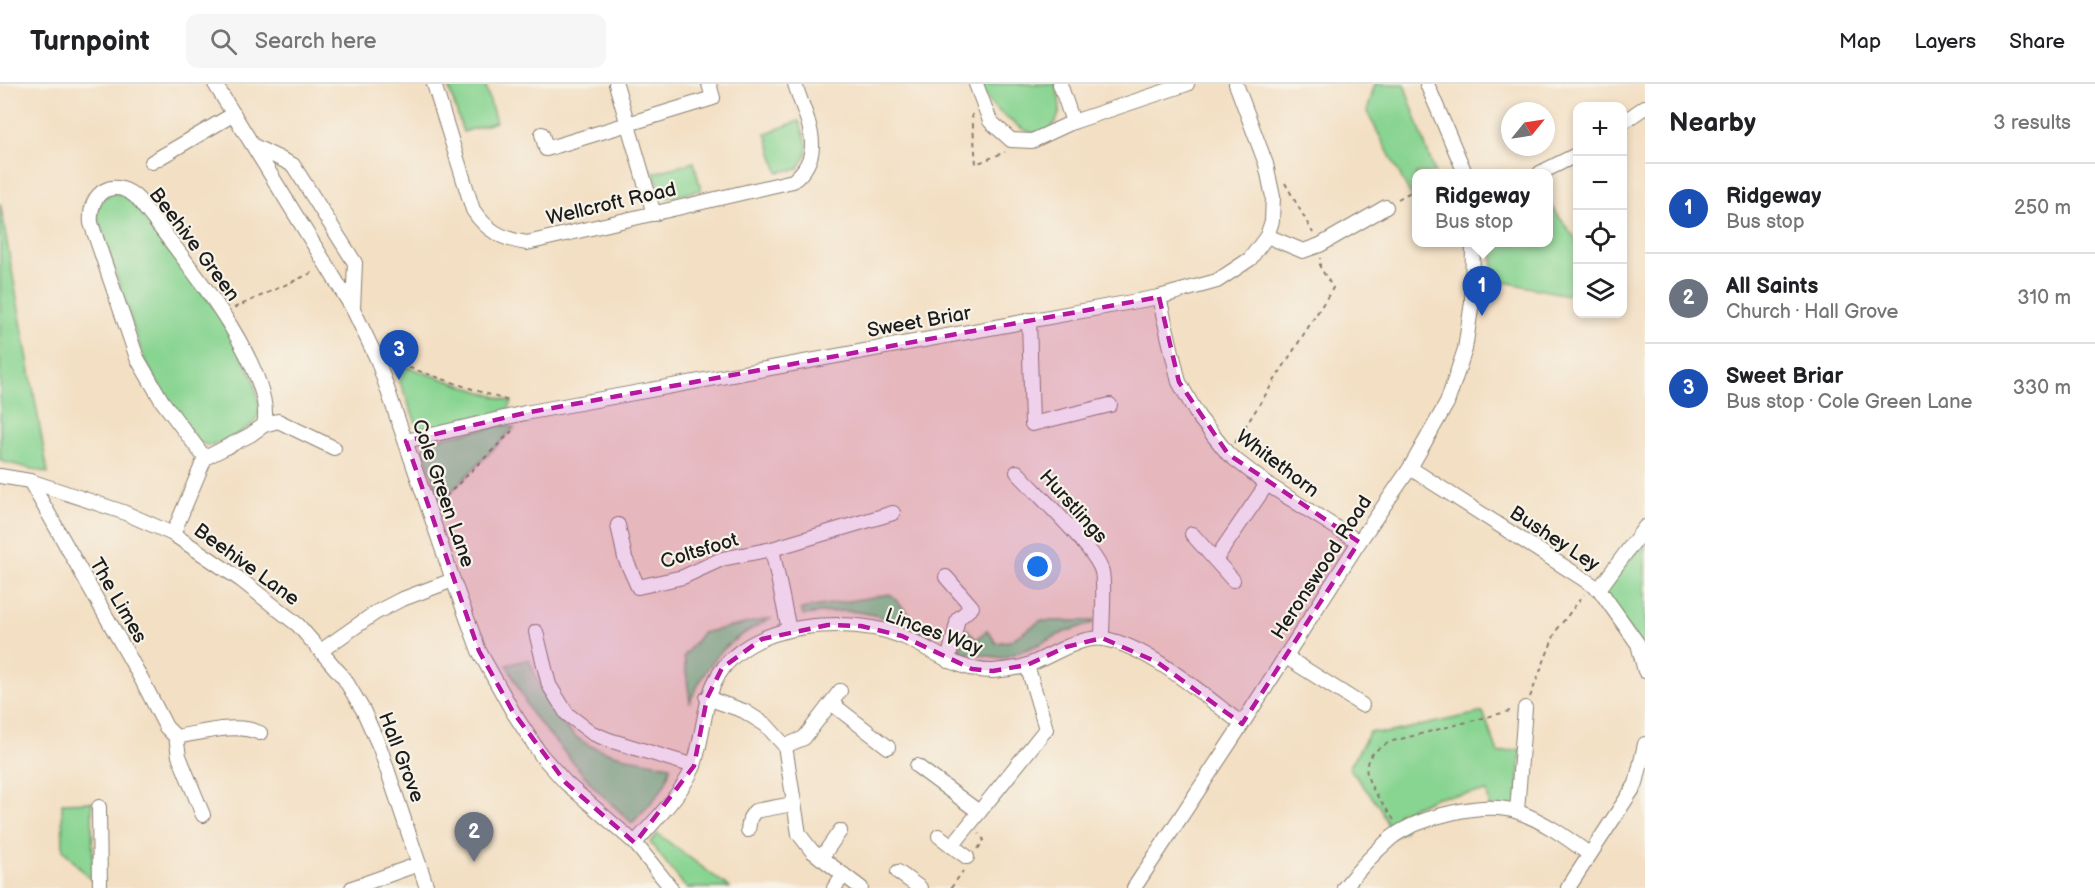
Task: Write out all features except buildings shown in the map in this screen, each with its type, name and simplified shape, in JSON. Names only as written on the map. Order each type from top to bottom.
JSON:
[{"type":"street","name":"Cole Green Lane","points":[[215,84],[256,147],[353,309],[377,358],[479,651],[513,712],[542,755],[566,783],[635,843],[671,888]]},
{"type":"street","name":"Wellcroft Road","points":[[434,84],[473,210],[483,225],[512,241],[527,243],[793,181],[802,174],[812,158],[814,145],[795,84]]},
{"type":"street","points":[[616,84],[654,214]]},
{"type":"street","points":[[542,134],[546,149],[713,98],[709,84]]},
{"type":"street","points":[[976,84],[990,121],[1011,140],[1032,141],[1073,122],[1187,84]]},
{"type":"street","points":[[1060,84],[1073,122]]},
{"type":"street","name":"Sweet Briar","points":[[406,441],[516,415],[1159,297],[1217,281],[1250,258],[1267,236],[1272,221],[1273,197],[1266,165],[1236,84]]},
{"type":"street","points":[[1427,84],[1463,169]]},
{"type":"street","points":[[1627,120],[1645,107]]},
{"type":"street","points":[[152,162],[234,114]]},
{"type":"street","points":[[256,147],[293,165],[355,263],[353,309]]},
{"type":"street","points":[[1550,169],[1574,156]]},
{"type":"street","name":"Beehive Green","points":[[205,458],[162,400],[137,358],[91,223],[90,212],[93,201],[110,188],[121,187],[131,192],[223,312],[258,376],[265,404],[264,425]]},
{"type":"street","points":[[1267,236],[1303,251],[1320,245],[1386,207]]},
{"type":"street","name":"Heronswood Road","points":[[1134,888],[1359,542],[1410,468],[1447,403],[1465,349],[1472,302],[1473,247]]},
{"type":"street","name":"Whitethorn","points":[[1159,297],[1179,382],[1198,416],[1228,454],[1267,484],[1359,542]]},
{"type":"street","points":[[1029,320],[1032,424],[1110,405]]},
{"type":"street","points":[[173,534],[205,458],[250,435],[264,425],[278,421],[334,448]]},
{"type":"street","name":"Bushey Ley","points":[[1410,468],[1595,587],[1642,641],[1645,670]]},
{"type":"street","name":"Hurstlings","points":[[1017,472],[1087,547],[1097,561],[1102,572],[1102,638]]},
{"type":"street","name":"Beehive Lane","points":[[0,476],[30,481],[123,512],[173,534],[241,579],[298,625],[322,650]]},
{"type":"street","name":"The Limes","points":[[30,481],[166,727],[176,737],[179,756],[203,815]]},
{"type":"street","points":[[1215,560],[1267,484]]},
{"type":"street","name":"Coltsfoot","points":[[618,525],[625,558],[638,587],[683,577],[722,559],[819,537],[892,513]]},
{"type":"street","points":[[1595,587],[1644,532]]},
{"type":"street","points":[[1192,534],[1233,580]]},
{"type":"street","points":[[772,549],[789,630]]},
{"type":"street","points":[[946,577],[972,607],[958,619],[948,661]]},
{"type":"street","points":[[322,650],[375,613],[400,600],[453,580]]},
{"type":"street","name":"Linces Way","points":[[635,843],[681,789],[694,766],[707,698],[722,668],[741,650],[762,639],[789,630],[828,624],[861,626],[902,636],[948,661],[972,669],[993,671],[1027,665],[1066,647],[1102,638]]},
{"type":"street","points":[[536,632],[549,685],[567,714],[592,733],[694,766]]},
{"type":"street","points":[[1102,638],[1127,645],[1157,662],[1242,724]]},
{"type":"street","name":"Hall Grove","points":[[322,650],[344,678],[363,710],[380,748],[427,888]]},
{"type":"street","points":[[1286,657],[1362,705]]},
{"type":"street","points":[[952,846],[1046,729],[1027,665]]},
{"type":"street","points":[[785,746],[804,738],[840,691]]},
{"type":"street","points":[[707,698],[751,716],[766,725],[785,746],[799,834],[812,851],[861,888]]},
{"type":"street","points":[[831,703],[888,747]]},
{"type":"street","points":[[1516,811],[1525,710]]},
{"type":"street","points":[[176,737],[224,729],[253,730],[260,733]]},
{"type":"street","points":[[1568,888],[1588,854],[1636,784],[1645,744]]},
{"type":"street","points":[[918,766],[979,812]]},
{"type":"street","points":[[748,830],[750,818],[755,811],[793,804]]},
{"type":"street","points":[[99,807],[100,888]]},
{"type":"street","points":[[1344,888],[1359,869],[1393,837],[1429,819],[1472,808],[1516,811],[1558,832],[1588,854]]},
{"type":"street","points":[[821,858],[840,831]]},
{"type":"street","points":[[939,836],[967,857]]},
{"type":"street","points":[[352,888],[419,864]]},
{"type":"street","points":[[898,872],[920,888]]},
{"type":"street","points":[[834,888],[844,875]]},
{"type":"path","points":[[1228,454],[1333,288],[1320,267],[1320,245],[1285,184]]},
{"type":"path","points":[[1386,207],[1412,191]]},
{"type":"path","points":[[223,312],[327,266]]},
{"type":"path","points":[[377,358],[512,402],[518,423],[441,502],[428,507]]},
{"type":"path","points":[[1402,832],[1369,782],[1365,768],[1369,757],[1379,747],[1393,741],[1506,711],[1525,710],[1556,631],[1595,587]]},
{"type":"highlighted area","points":[[1159,297],[1179,382],[1228,454],[1359,542],[1242,724],[1157,662],[1102,638],[1066,647],[1027,665],[993,671],[972,669],[902,636],[861,626],[828,625],[762,639],[722,668],[707,698],[694,766],[635,843],[566,783],[513,712],[479,651],[406,441],[525,413]]},
{"type":"green space","points":[[448,84],[485,84],[496,122],[463,132]]},
{"type":"green space","points":[[980,84],[1055,84],[1060,104],[1057,119],[1048,131],[1043,133],[1026,131],[993,105]]},
{"type":"green space","points":[[1375,84],[1404,84],[1434,169],[1412,169],[1412,197],[1367,112]]},
{"type":"green space","points":[[799,121],[807,146],[806,156],[798,169],[778,172],[766,133]]},
{"type":"green space","points":[[694,162],[701,190],[668,198],[663,195],[654,173]]},
{"type":"green space","points":[[115,192],[125,196],[138,208],[217,311],[254,379],[260,410],[254,423],[242,432],[212,446],[199,443],[165,396],[143,357],[96,213],[102,200]]},
{"type":"green space","points":[[0,203],[48,473],[0,461]]},
{"type":"green space","points":[[1553,209],[1573,236],[1573,287],[1567,295],[1494,280],[1492,247],[1553,247]]},
{"type":"green space","points":[[392,362],[512,402],[508,410],[502,413],[425,431],[418,428]]},
{"type":"green space","points":[[504,425],[514,428],[441,502],[423,449],[425,444],[435,439]]},
{"type":"green space","points":[[1645,535],[1645,639],[1638,644],[1599,589]]},
{"type":"green space","points":[[890,594],[933,639],[903,624],[861,612],[844,611],[803,615],[801,609]]},
{"type":"green space","points":[[772,618],[743,634],[722,650],[706,671],[690,701],[684,656],[702,633]]},
{"type":"green space","points":[[1040,621],[1094,621],[1003,658],[961,652],[960,647],[967,629],[976,640],[987,630],[996,643],[1010,641]]},
{"type":"green space","points":[[529,659],[539,685],[553,710],[570,732],[581,741],[612,753],[670,766],[661,790],[632,823],[595,788],[531,713],[507,665]]},
{"type":"green space","points":[[1483,712],[1498,753],[1521,749],[1517,811],[1490,809],[1487,792],[1437,797],[1398,814],[1405,831],[1393,837],[1379,806],[1349,768],[1370,732],[1387,733]]},
{"type":"green space","points":[[92,802],[93,882],[63,850],[62,803]]},
{"type":"green space","points":[[658,834],[730,888],[686,888],[650,842]]},
{"type":"place","name":"Ridgeway","points":[[1482,316]]},
{"type":"place","name":"Sweet Briar","points":[[399,380]]},
{"type":"place","name":"All Saints","points":[[474,862]]}]
